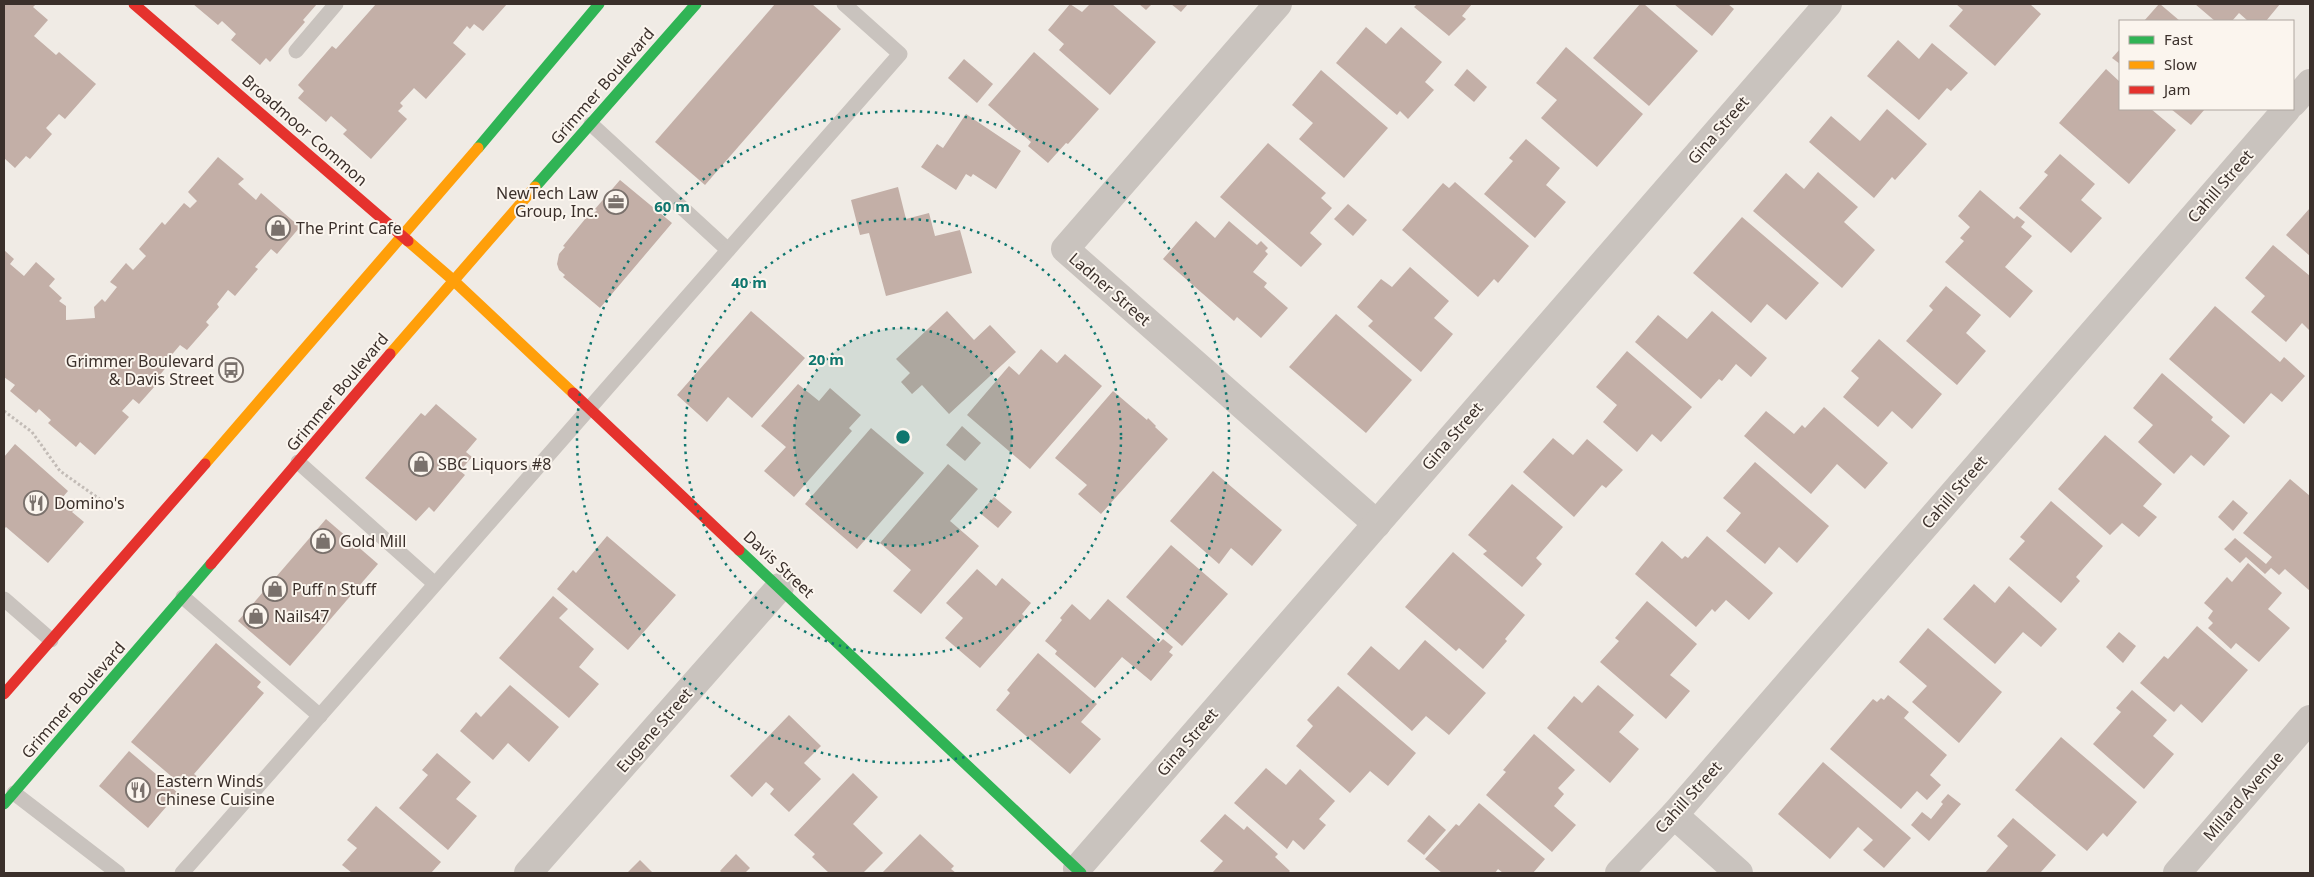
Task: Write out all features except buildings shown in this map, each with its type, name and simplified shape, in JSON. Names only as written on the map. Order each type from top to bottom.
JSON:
[{"type":"main road","name":"Broadmoor Common","points":[[134,4],[453,280]]},
{"type":"main road","name":"Grimmer Boulevard","points":[[9,798],[453,280],[696,4]]},
{"type":"main road","points":[[4,694],[403,237],[594,5]]},
{"type":"main road","name":"Davis Street","points":[[453,280],[1079,871]]},
{"type":"street","name":"Ladner Street","points":[[1278,4],[1065,249],[1377,524]]},
{"type":"street","name":"Gina Street","points":[[1079,871],[1828,4]]},
{"type":"street","points":[[2294,102],[2310,82]]},
{"type":"street","name":"Cahill Street","points":[[1619,873],[1674,815],[2287,110]]},
{"type":"street","name":"Eugene Street","points":[[528,873],[780,587]]},
{"type":"street","name":"Millard Avenue","points":[[2176,873],[2310,719]]},
{"type":"street","points":[[1674,815],[1738,873]]},
{"type":"lane","points":[[296,50],[336,4]]},
{"type":"lane","points":[[182,873],[900,54],[844,4]]},
{"type":"lane","points":[[591,124],[728,250]]},
{"type":"lane","points":[[298,462],[435,584]]},
{"type":"lane","points":[[183,597],[320,716]]},
{"type":"lane","points":[[4,599],[51,640]]},
{"type":"lane","points":[[9,798],[118,873]]},
{"type":"path","points":[[4,411],[32,432],[60,471],[108,505]]},
{"type":"traffic: fast","points":[[478,148],[599,4]]},
{"type":"traffic: fast","points":[[535,187],[696,4]]},
{"type":"traffic: fast","points":[[739,550],[1081,873]]},
{"type":"traffic: fast","points":[[4,804],[211,564]]},
{"type":"traffic: slow","points":[[205,464],[478,148]]},
{"type":"traffic: slow","points":[[390,354],[535,187]]},
{"type":"traffic: slow","points":[[408,241],[453,280],[573,393]]},
{"type":"traffic: jam","points":[[134,4],[408,241]]},
{"type":"traffic: jam","points":[[211,564],[390,354]]},
{"type":"traffic: jam","points":[[573,393],[739,550]]},
{"type":"traffic: jam","points":[[4,694],[205,464]]},
{"type":"place","name":"NewTech Law Group, Inc.","points":[[616,202]]},
{"type":"place","name":"The Print Cafe","points":[[278,228]]},
{"type":"place","name":"Grimmer Boulevard & Davis Street","points":[[231,370]]},
{"type":"place","name":"SBC Liquors #8","points":[[421,464]]},
{"type":"place","name":"Domino's","points":[[36,503]]},
{"type":"place","name":"Gold Mill","points":[[323,541]]},
{"type":"place","name":"Puff n Stuff","points":[[275,589]]},
{"type":"place","name":"Nails47","points":[[256,616]]},
{"type":"place","name":"Eastern Winds Chinese Cuisine","points":[[138,790]]}]
